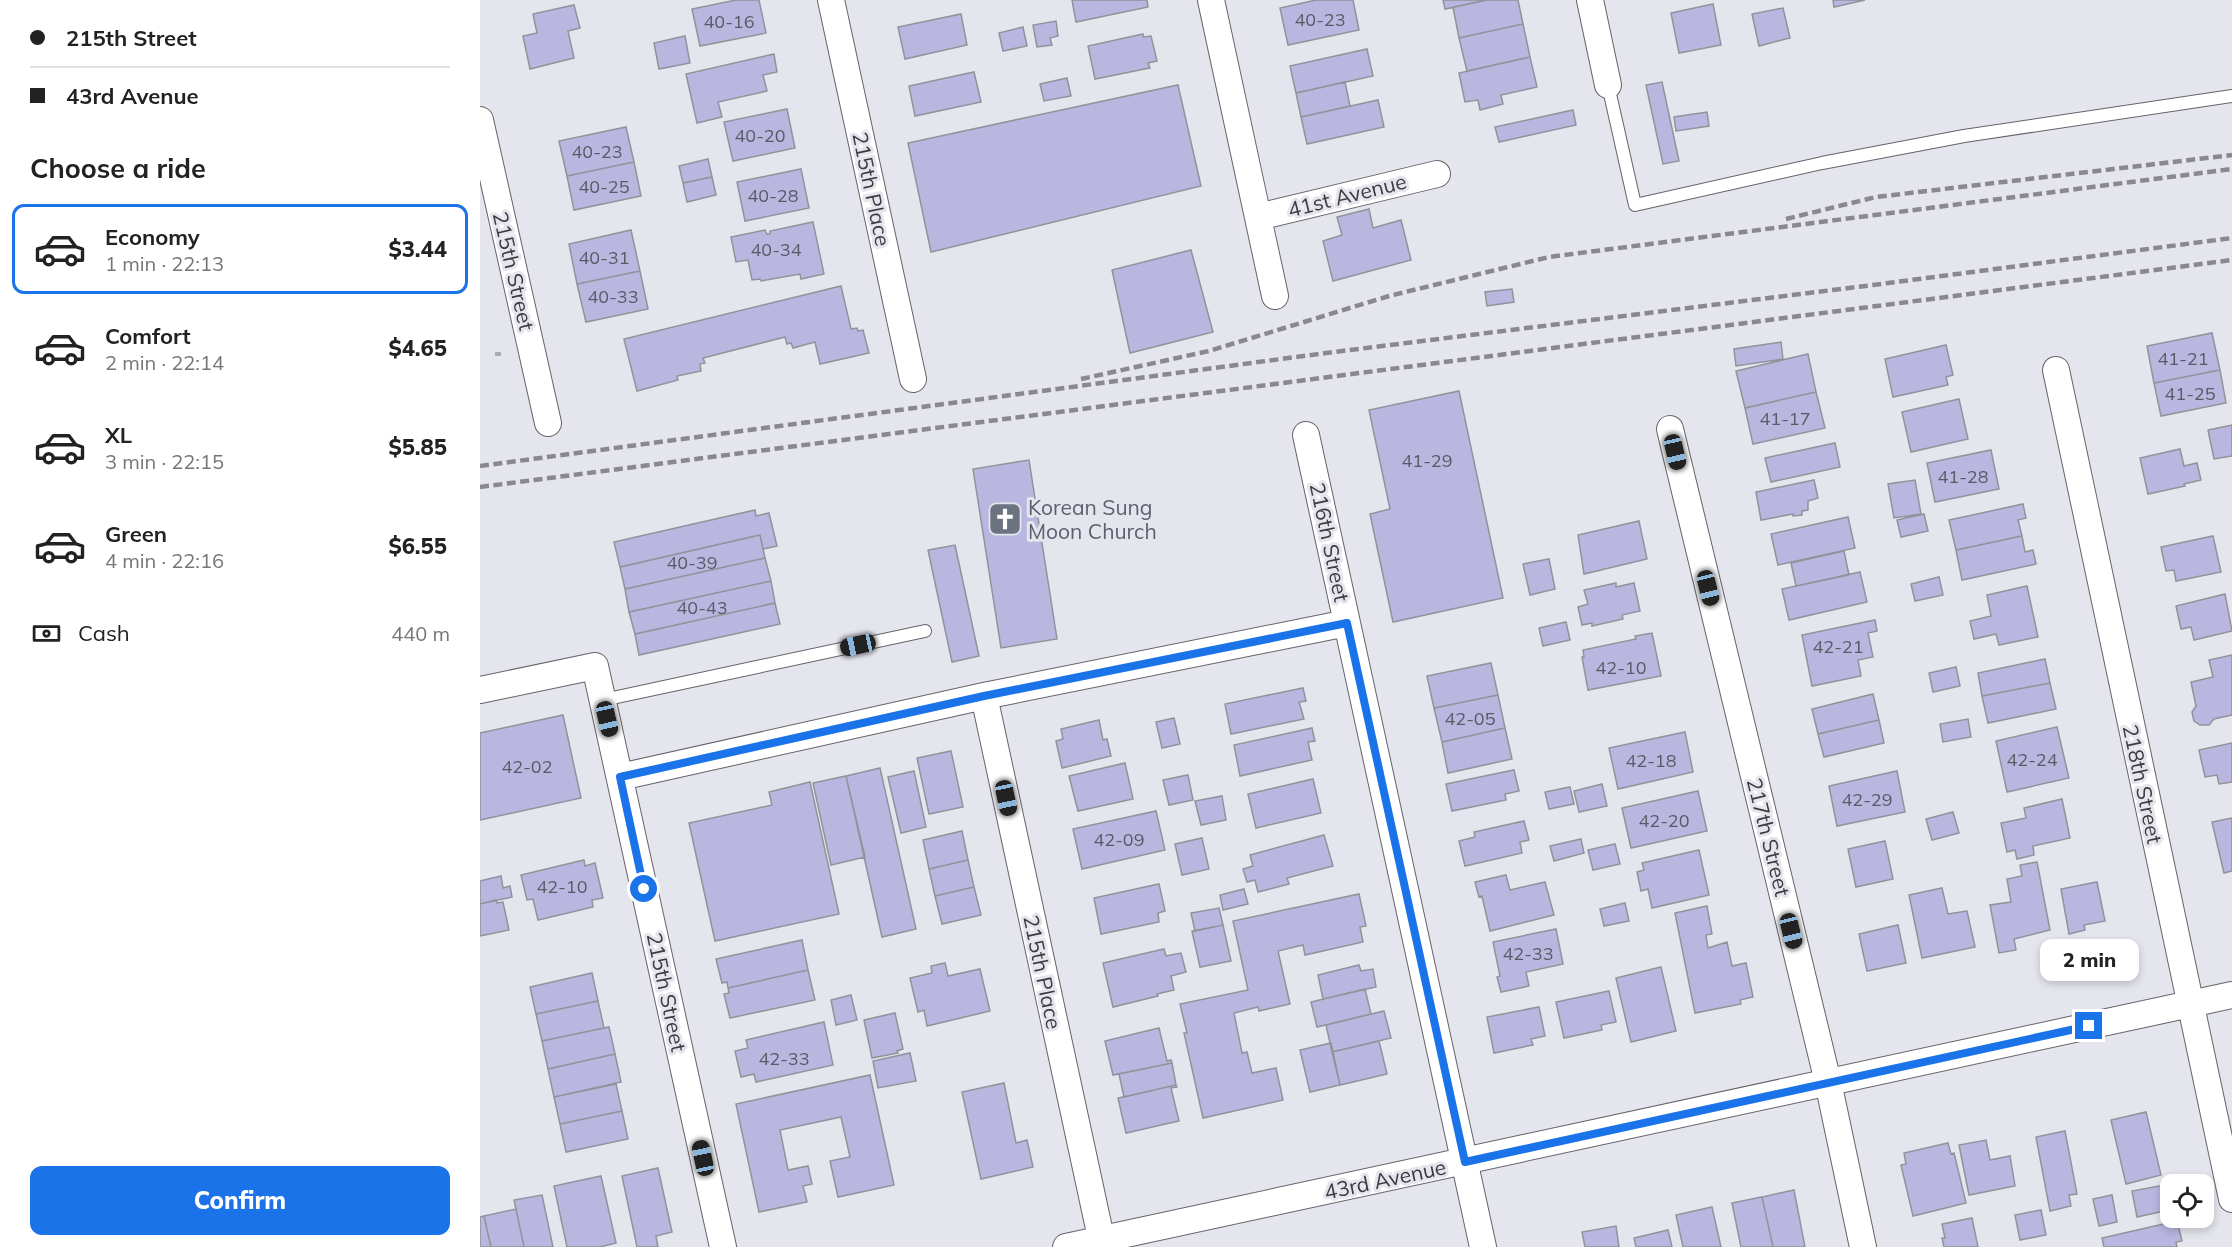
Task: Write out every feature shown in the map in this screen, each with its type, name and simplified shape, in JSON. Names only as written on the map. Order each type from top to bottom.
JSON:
[{"type":"street","name":"215th Place","points":[[831,0],[913,379]]},
{"type":"street","points":[[1211,0],[1275,296]]},
{"type":"street","points":[[1590,0],[1608,85]]},
{"type":"street","name":"215th Street","points":[[480,120],[548,423]]},
{"type":"street","name":"41st Avenue","points":[[1258,217],[1437,174]]},
{"type":"street","name":"218th Street","points":[[2056,369],[2232,1199]]},
{"type":"street","name":"217th Street","points":[[1670,429],[1828,1082],[1863,1247]]},
{"type":"street","name":"216th Street","points":[[1306,435],[1483,1247]]},
{"type":"street","points":[[620,777],[984,696],[1347,623]]},
{"type":"street","name":"215th Street","points":[[480,690],[595,666],[723,1247]]},
{"type":"street","name":"215th Place","points":[[984,696],[1102,1243]]},
{"type":"street","name":"43rd Avenue","points":[[1066,1247],[1102,1243],[2232,995]]},
{"type":"lane","points":[[1608,85],[1635,205],[1822,163],[1964,136],[2232,96]]},
{"type":"lane","points":[[603,700],[925,631]]},
{"type":"building","points":[[736,0],[759,0],[766,33],[700,46],[692,9]]},
{"type":"building","points":[[1072,0],[1147,0],[1148,7],[1076,22]]},
{"type":"building","points":[[1316,0],[1353,0],[1359,30],[1288,45],[1280,8]]},
{"type":"building","points":[[1443,0],[1487,0],[1445,9]]},
{"type":"building","points":[[1487,0],[1518,0],[1523,24],[1459,38],[1453,7]]},
{"type":"building","points":[[1833,0],[1865,0],[1834,7]]},
{"type":"building","points":[[1713,4],[1721,45],[1679,53],[1671,13]]},
{"type":"building","points":[[574,5],[580,28],[568,31],[574,58],[530,69],[523,36],[537,33],[533,14]]},
{"type":"building","points":[[1783,8],[1790,38],[1759,46],[1752,14]]},
{"type":"building","points":[[961,14],[967,45],[905,59],[898,27]]},
{"type":"building","points":[[1056,21],[1058,36],[1050,38],[1052,45],[1037,47],[1033,25]]},
{"type":"building","points":[[1523,24],[1530,57],[1467,71],[1459,38]]},
{"type":"building","points":[[1023,27],[1027,46],[1003,51],[999,33]]},
{"type":"building","points":[[1143,34],[1143,37],[1151,36],[1157,61],[1148,63],[1150,68],[1095,79],[1088,46]]},
{"type":"building","points":[[685,36],[690,63],[659,69],[654,43]]},
{"type":"building","points":[[1367,49],[1373,76],[1296,93],[1290,66]]},
{"type":"building","points":[[774,54],[777,72],[763,75],[767,91],[718,102],[722,117],[697,123],[686,74]]},
{"type":"building","points":[[1530,57],[1537,87],[1501,95],[1503,104],[1480,110],[1478,100],[1465,102],[1459,73]]},
{"type":"building","points":[[974,72],[981,102],[915,116],[909,86]]},
{"type":"building","points":[[1067,78],[1071,96],[1044,101],[1040,84]]},
{"type":"building","points":[[1345,82],[1350,106],[1301,117],[1296,93]]},
{"type":"building","points":[[1662,82],[1679,161],[1663,164],[1646,85]]},
{"type":"building","points":[[1178,85],[1201,186],[931,252],[908,143]]},
{"type":"building","points":[[1378,100],[1384,127],[1307,144],[1301,117]]},
{"type":"building","points":[[787,109],[795,148],[733,161],[724,122]]},
{"type":"building","points":[[1573,110],[1576,125],[1499,142],[1495,127]]},
{"type":"building","points":[[1707,112],[1709,126],[1676,131],[1674,117]]},
{"type":"building","points":[[626,127],[634,162],[567,176],[559,141]]},
{"type":"building","points":[[708,159],[712,177],[683,183],[679,166]]},
{"type":"building","points":[[634,162],[641,196],[574,210],[567,176]]},
{"type":"building","points":[[801,169],[809,208],[745,221],[737,182]]},
{"type":"building","points":[[712,177],[716,195],[687,202],[683,183]]},
{"type":"building","points":[[1369,209],[1373,228],[1401,220],[1411,260],[1333,281],[1323,241],[1342,235],[1337,217]]},
{"type":"building","points":[[813,222],[824,274],[801,279],[800,274],[761,281],[760,279],[752,280],[748,260],[736,262],[731,237],[765,230],[767,234],[770,234],[770,231]]},
{"type":"building","points":[[631,230],[640,271],[577,284],[569,244]]},
{"type":"building","points":[[1191,250],[1213,332],[1130,353],[1112,270]]},
{"type":"building","points":[[640,271],[648,309],[586,322],[577,284]]},
{"type":"building","points":[[841,286],[851,329],[863,330],[869,353],[820,364],[815,342],[793,348],[791,343],[787,344],[785,337],[703,358],[705,363],[700,364],[701,371],[677,376],[678,380],[637,391],[624,339]]},
{"type":"building","points":[[1512,289],[1514,302],[1487,306],[1485,292]]},
{"type":"building","points":[[2212,333],[2220,370],[2154,383],[2147,346]]},
{"type":"building","points":[[1781,342],[1783,359],[1736,366],[1734,349]]},
{"type":"building","points":[[1946,345],[1953,375],[1946,377],[1948,385],[1893,397],[1885,359]]},
{"type":"building","points":[[1808,354],[1816,392],[1745,408],[1736,371]]},
{"type":"building","points":[[2220,370],[2226,403],[2161,416],[2154,383]]},
{"type":"building","points":[[1459,391],[1503,598],[1393,622],[1370,514],[1390,509],[1369,410]]},
{"type":"building","points":[[1816,392],[1825,428],[1753,444],[1745,408]]},
{"type":"building","points":[[1959,399],[1968,439],[1911,452],[1902,412]]},
{"type":"building","points":[[2232,425],[2232,456],[2214,459],[2208,430]]},
{"type":"building","points":[[1835,443],[1840,467],[1771,482],[1765,458]]},
{"type":"building","points":[[2180,449],[2184,466],[2197,463],[2201,480],[2148,494],[2140,458]]},
{"type":"building","points":[[1991,450],[1999,489],[1935,502],[1927,463]]},
{"type":"building","points":[[1029,460],[1057,639],[1001,648],[973,469]]},
{"type":"building","points":[[1814,480],[1818,498],[1808,501],[1808,510],[1802,511],[1802,515],[1793,516],[1793,514],[1761,520],[1756,492]]},
{"type":"building","points":[[1915,480],[1921,514],[1894,518],[1888,484]]},
{"type":"building","points":[[2023,504],[2026,518],[2018,520],[2022,536],[1956,550],[1949,520]]},
{"type":"building","points":[[755,510],[756,516],[769,513],[777,546],[763,549],[760,535],[620,567],[614,542]]},
{"type":"building","points":[[1924,514],[1928,531],[1901,537],[1897,520]]},
{"type":"building","points":[[1848,517],[1855,548],[1778,565],[1771,534]]},
{"type":"building","points":[[1639,521],[1647,559],[1584,574],[1578,535]]},
{"type":"building","points":[[760,535],[765,558],[625,589],[620,567]]},
{"type":"building","points":[[2022,536],[2025,552],[2033,550],[2036,564],[1962,580],[1956,550]]},
{"type":"building","points":[[2213,536],[2221,572],[2176,581],[2174,570],[2166,571],[2161,547]]},
{"type":"building","points":[[955,545],[979,656],[952,662],[928,550]]},
{"type":"building","points":[[1844,551],[1849,575],[1796,586],[1791,563]]},
{"type":"building","points":[[765,558],[771,581],[629,612],[625,589]]},
{"type":"building","points":[[1549,559],[1555,589],[1530,595],[1523,564]]},
{"type":"building","points":[[1860,572],[1867,602],[1789,620],[1782,589]]},
{"type":"building","points":[[1939,577],[1943,595],[1915,601],[1911,584]]},
{"type":"building","points":[[771,581],[775,603],[635,634],[629,612]]},
{"type":"building","points":[[1616,583],[1616,587],[1634,583],[1640,611],[1622,615],[1623,619],[1592,626],[1592,623],[1582,625],[1578,607],[1588,604],[1584,590]]},
{"type":"building","points":[[2027,586],[2038,637],[1999,645],[1996,634],[1974,639],[1970,621],[1991,616],[1987,595]]},
{"type":"building","points":[[2225,594],[2232,631],[2194,640],[2191,627],[2181,629],[2176,606]]},
{"type":"building","points":[[775,603],[780,624],[639,655],[635,634]]},
{"type":"building","points":[[1875,620],[1877,631],[1868,633],[1873,657],[1858,660],[1861,676],[1812,686],[1802,635]]},
{"type":"building","points":[[1566,622],[1570,640],[1543,646],[1539,628]]},
{"type":"building","points":[[1652,633],[1661,676],[1588,690],[1582,657],[1584,657],[1583,650],[1636,639],[1635,636]]},
{"type":"building","points":[[2232,655],[2232,715],[2214,719],[2209,725],[2200,725],[2194,721],[2193,717],[2192,712],[2196,706],[2191,682],[2213,677],[2209,660]]},
{"type":"building","points":[[2045,659],[2050,683],[1982,696],[1978,673]]},
{"type":"building","points":[[1491,663],[1498,695],[1434,708],[1427,676]]},
{"type":"building","points":[[1956,667],[1960,686],[1933,692],[1929,673]]},
{"type":"building","points":[[2050,683],[2056,709],[1988,723],[1982,696]]},
{"type":"building","points":[[1303,688],[1306,701],[1299,702],[1304,719],[1231,734],[1225,704]]},
{"type":"building","points":[[1873,694],[1879,720],[1818,734],[1812,709]]},
{"type":"building","points":[[1498,695],[1505,728],[1442,742],[1434,708]]},
{"type":"building","points":[[563,715],[581,798],[480,820],[480,733]]},
{"type":"building","points":[[1174,718],[1180,744],[1162,748],[1156,722]]},
{"type":"building","points":[[1968,719],[1971,737],[1943,742],[1940,724]]},
{"type":"building","points":[[1099,720],[1103,740],[1107,739],[1111,756],[1062,768],[1056,741],[1063,739],[1061,729]]},
{"type":"building","points":[[1879,720],[1884,743],[1824,757],[1818,734]]},
{"type":"building","points":[[2057,727],[2069,778],[2007,792],[1996,741]]},
{"type":"building","points":[[1312,728],[1315,741],[1308,742],[1312,760],[1240,776],[1234,745]]},
{"type":"building","points":[[1505,728],[1512,759],[1448,773],[1442,742]]},
{"type":"building","points":[[1685,732],[1693,772],[1618,789],[1609,748]]},
{"type":"building","points":[[2232,743],[2232,782],[2219,784],[2217,775],[2205,777],[2199,750]]},
{"type":"building","points":[[951,751],[963,807],[929,814],[917,758]]},
{"type":"building","points":[[1125,763],[1133,799],[1078,811],[1069,776]]},
{"type":"building","points":[[880,768],[916,929],[882,937],[846,776]]},
{"type":"building","points":[[1514,770],[1519,791],[1505,794],[1506,800],[1452,811],[1446,784]]},
{"type":"building","points":[[914,771],[926,827],[901,833],[888,777]]},
{"type":"building","points":[[1897,771],[1905,812],[1837,826],[1829,786]]},
{"type":"building","points":[[1188,775],[1193,800],[1169,805],[1163,780]]},
{"type":"building","points":[[846,776],[865,857],[831,865],[813,783]]},
{"type":"building","points":[[1313,779],[1321,813],[1256,828],[1248,794]]},
{"type":"building","points":[[810,782],[839,914],[715,941],[689,823],[772,805],[769,792]]},
{"type":"building","points":[[1602,784],[1607,806],[1579,812],[1574,791]]},
{"type":"building","points":[[1570,787],[1574,804],[1549,809],[1545,792]]},
{"type":"building","points":[[1698,791],[1707,831],[1631,848],[1622,808]]},
{"type":"building","points":[[1222,796],[1226,820],[1201,825],[1195,801]]},
{"type":"building","points":[[2062,799],[2070,838],[2033,846],[2034,855],[2017,859],[2015,850],[2007,852],[2001,823],[2026,818],[2024,808]]},
{"type":"building","points":[[1156,811],[1165,850],[1082,869],[1073,829]]},
{"type":"building","points":[[1953,812],[1959,833],[1932,840],[1926,819]]},
{"type":"building","points":[[2232,818],[2232,871],[2224,873],[2212,822]]},
{"type":"building","points":[[1524,821],[1529,840],[1520,842],[1522,853],[1465,866],[1459,841],[1475,837],[1474,832]]},
{"type":"building","points":[[962,831],[968,860],[929,869],[923,840]]},
{"type":"building","points":[[1324,835],[1333,866],[1287,878],[1289,884],[1258,892],[1255,880],[1247,882],[1243,869],[1253,866],[1250,855]]},
{"type":"building","points":[[1202,838],[1209,869],[1182,875],[1175,844]]},
{"type":"building","points":[[1581,839],[1584,853],[1554,861],[1550,846]]},
{"type":"building","points":[[1885,841],[1893,879],[1856,887],[1848,849]]},
{"type":"building","points":[[1615,844],[1620,864],[1593,870],[1588,850]]},
{"type":"building","points":[[1699,850],[1709,895],[1652,908],[1648,889],[1641,891],[1637,872],[1644,870],[1642,863]]},
{"type":"building","points":[[584,860],[585,866],[595,863],[603,898],[592,900],[593,907],[538,920],[533,899],[527,900],[521,875]]},
{"type":"building","points":[[968,860],[974,887],[935,896],[929,869]]},
{"type":"building","points":[[2037,862],[2050,930],[2014,939],[2016,950],[1999,953],[1990,905],[2011,902],[2007,879],[2022,876],[2020,865]]},
{"type":"building","points":[[1506,875],[1510,890],[1545,882],[1554,915],[1490,931],[1482,896],[1479,897],[1475,882]]},
{"type":"building","points":[[501,876],[503,888],[510,886],[512,897],[480,904],[480,881]]},
{"type":"building","points":[[2097,882],[2105,921],[2084,925],[2085,930],[2069,934],[2061,889]]},
{"type":"building","points":[[1159,884],[1165,911],[1158,913],[1159,922],[1101,934],[1094,898]]},
{"type":"building","points":[[974,887],[981,915],[942,924],[935,896]]},
{"type":"building","points":[[1942,888],[1948,914],[1967,911],[1975,947],[1922,958],[1909,895]]},
{"type":"building","points":[[1244,889],[1248,904],[1223,910],[1220,895]]},
{"type":"building","points":[[1359,894],[1366,926],[1360,927],[1363,942],[1305,955],[1303,945],[1278,951],[1290,1004],[1259,1011],[1258,1007],[1234,1013],[1242,1053],[1247,1052],[1252,1073],[1276,1068],[1283,1100],[1203,1118],[1184,1033],[1187,1033],[1180,1004],[1248,990],[1233,921]]},
{"type":"building","points":[[496,900],[497,903],[503,902],[509,930],[480,936],[480,904]]},
{"type":"building","points":[[1625,903],[1629,921],[1604,926],[1600,909]]},
{"type":"building","points":[[1707,906],[1712,934],[1706,935],[1708,948],[1727,942],[1732,966],[1746,963],[1753,997],[1740,1000],[1741,1004],[1695,1013],[1675,913]]},
{"type":"building","points":[[1219,908],[1223,925],[1195,931],[1191,913]]},
{"type":"building","points":[[1223,925],[1231,961],[1200,967],[1192,931]]},
{"type":"building","points":[[1898,925],[1906,963],[1867,971],[1859,934]]},
{"type":"building","points":[[1556,929],[1563,964],[1526,972],[1529,986],[1501,992],[1493,942]]},
{"type":"building","points":[[802,940],[808,970],[728,988],[727,982],[722,983],[716,959]]},
{"type":"building","points":[[1164,949],[1166,956],[1181,953],[1186,972],[1171,976],[1174,990],[1113,1007],[1103,963]]},
{"type":"building","points":[[945,963],[948,976],[980,969],[990,1011],[927,1026],[924,1010],[918,1012],[910,978],[932,973],[931,966]]},
{"type":"building","points":[[1359,965],[1361,971],[1373,969],[1376,987],[1323,999],[1318,975]]},
{"type":"building","points":[[1661,967],[1676,1031],[1631,1042],[1616,978]]},
{"type":"building","points":[[808,970],[815,1000],[730,1018],[724,994],[729,993],[728,988]]},
{"type":"building","points":[[592,973],[598,1001],[536,1014],[530,987]]},
{"type":"building","points":[[1365,989],[1371,1014],[1317,1027],[1311,1002]]},
{"type":"building","points":[[1609,991],[1616,1022],[1601,1025],[1602,1030],[1564,1038],[1556,1002]]},
{"type":"building","points":[[851,995],[857,1020],[836,1025],[831,1000]]},
{"type":"building","points":[[598,1001],[604,1028],[542,1041],[536,1014]]},
{"type":"building","points":[[1539,1007],[1545,1036],[1531,1039],[1533,1045],[1494,1053],[1487,1017]]},
{"type":"building","points":[[1384,1011],[1391,1038],[1332,1052],[1326,1025]]},
{"type":"building","points":[[895,1013],[903,1049],[897,1051],[898,1053],[872,1058],[864,1020]]},
{"type":"building","points":[[824,1022],[833,1065],[756,1082],[754,1074],[741,1077],[735,1051],[748,1048],[746,1040]]},
{"type":"building","points":[[609,1027],[615,1054],[548,1069],[542,1041]]},
{"type":"building","points":[[1159,1028],[1167,1061],[1171,1060],[1172,1063],[1113,1075],[1105,1041]]},
{"type":"building","points":[[1379,1041],[1387,1074],[1340,1085],[1332,1052]]},
{"type":"building","points":[[1331,1043],[1340,1085],[1310,1092],[1300,1050]]},
{"type":"building","points":[[910,1053],[916,1081],[878,1088],[873,1061]]},
{"type":"building","points":[[615,1054],[621,1082],[554,1097],[548,1069]]},
{"type":"building","points":[[1172,1063],[1176,1085],[1124,1097],[1119,1074]]},
{"type":"building","points":[[870,1075],[894,1185],[838,1197],[830,1161],[850,1157],[841,1117],[780,1130],[788,1170],[808,1166],[812,1184],[803,1186],[807,1202],[759,1212],[736,1104]]},
{"type":"building","points":[[1004,1083],[1016,1143],[1027,1140],[1033,1167],[981,1179],[962,1092]]},
{"type":"building","points":[[616,1084],[622,1111],[560,1124],[554,1097]]},
{"type":"building","points":[[1176,1085],[1177,1087],[1171,1088],[1179,1121],[1126,1133],[1118,1098]]},
{"type":"building","points":[[622,1111],[628,1139],[566,1152],[560,1124]]},
{"type":"building","points":[[2146,1112],[2160,1175],[2126,1184],[2111,1120]]},
{"type":"building","points":[[2065,1131],[2077,1194],[2069,1195],[2071,1206],[2050,1211],[2036,1137]]},
{"type":"building","points":[[1986,1140],[1990,1160],[2010,1156],[2015,1186],[1969,1195],[1959,1145]]},
{"type":"building","points":[[1948,1143],[1951,1154],[1954,1153],[1966,1203],[1913,1216],[1901,1165],[1906,1164],[1904,1153]]},
{"type":"building","points":[[658,1168],[672,1232],[656,1236],[658,1247],[637,1247],[622,1176]]},
{"type":"building","points":[[601,1176],[616,1243],[600,1247],[567,1247],[554,1186]]},
{"type":"building","points":[[2160,1186],[2160,1212],[2137,1217],[2132,1191]]},
{"type":"building","points":[[1794,1190],[1805,1247],[1773,1247],[1762,1197]]},
{"type":"building","points":[[542,1195],[553,1247],[524,1247],[514,1200]]},
{"type":"building","points":[[2112,1195],[2117,1222],[2099,1226],[2093,1199]]},
{"type":"building","points":[[1762,1197],[1773,1247],[1741,1247],[1732,1203]]},
{"type":"building","points":[[1712,1207],[1721,1247],[1683,1247],[1676,1215]]},
{"type":"building","points":[[516,1209],[524,1247],[491,1247],[484,1216]]},
{"type":"building","points":[[2041,1210],[2046,1235],[2020,1240],[2015,1215]]},
{"type":"building","points":[[484,1216],[491,1247],[480,1247],[480,1217]]},
{"type":"building","points":[[1972,1218],[1978,1247],[1944,1247],[1942,1224]]},
{"type":"building","points":[[2160,1225],[2160,1228],[2179,1228],[2182,1241],[2176,1242],[2177,1247],[2104,1247],[2102,1238]]},
{"type":"building","points":[[1616,1226],[1619,1247],[1585,1247],[1582,1232]]},
{"type":"building","points":[[1668,1230],[1672,1247],[1636,1247],[1634,1238]]},
{"type":"railway","points":[[1786,219],[1876,197],[2232,155]]},
{"type":"railway","points":[[1081,379],[1209,351],[1389,296],[1549,257],[2232,169]]},
{"type":"railway","points":[[480,466],[1326,353],[2232,238]]},
{"type":"railway","points":[[480,487],[2232,260]]},
{"type":"place","name":"Korean Sung Moon Church","points":[[1005,519]]},
{"type":"route","points":[[644,889],[620,777],[984,696],[1347,623],[1465,1162],[2089,1026]]}]
